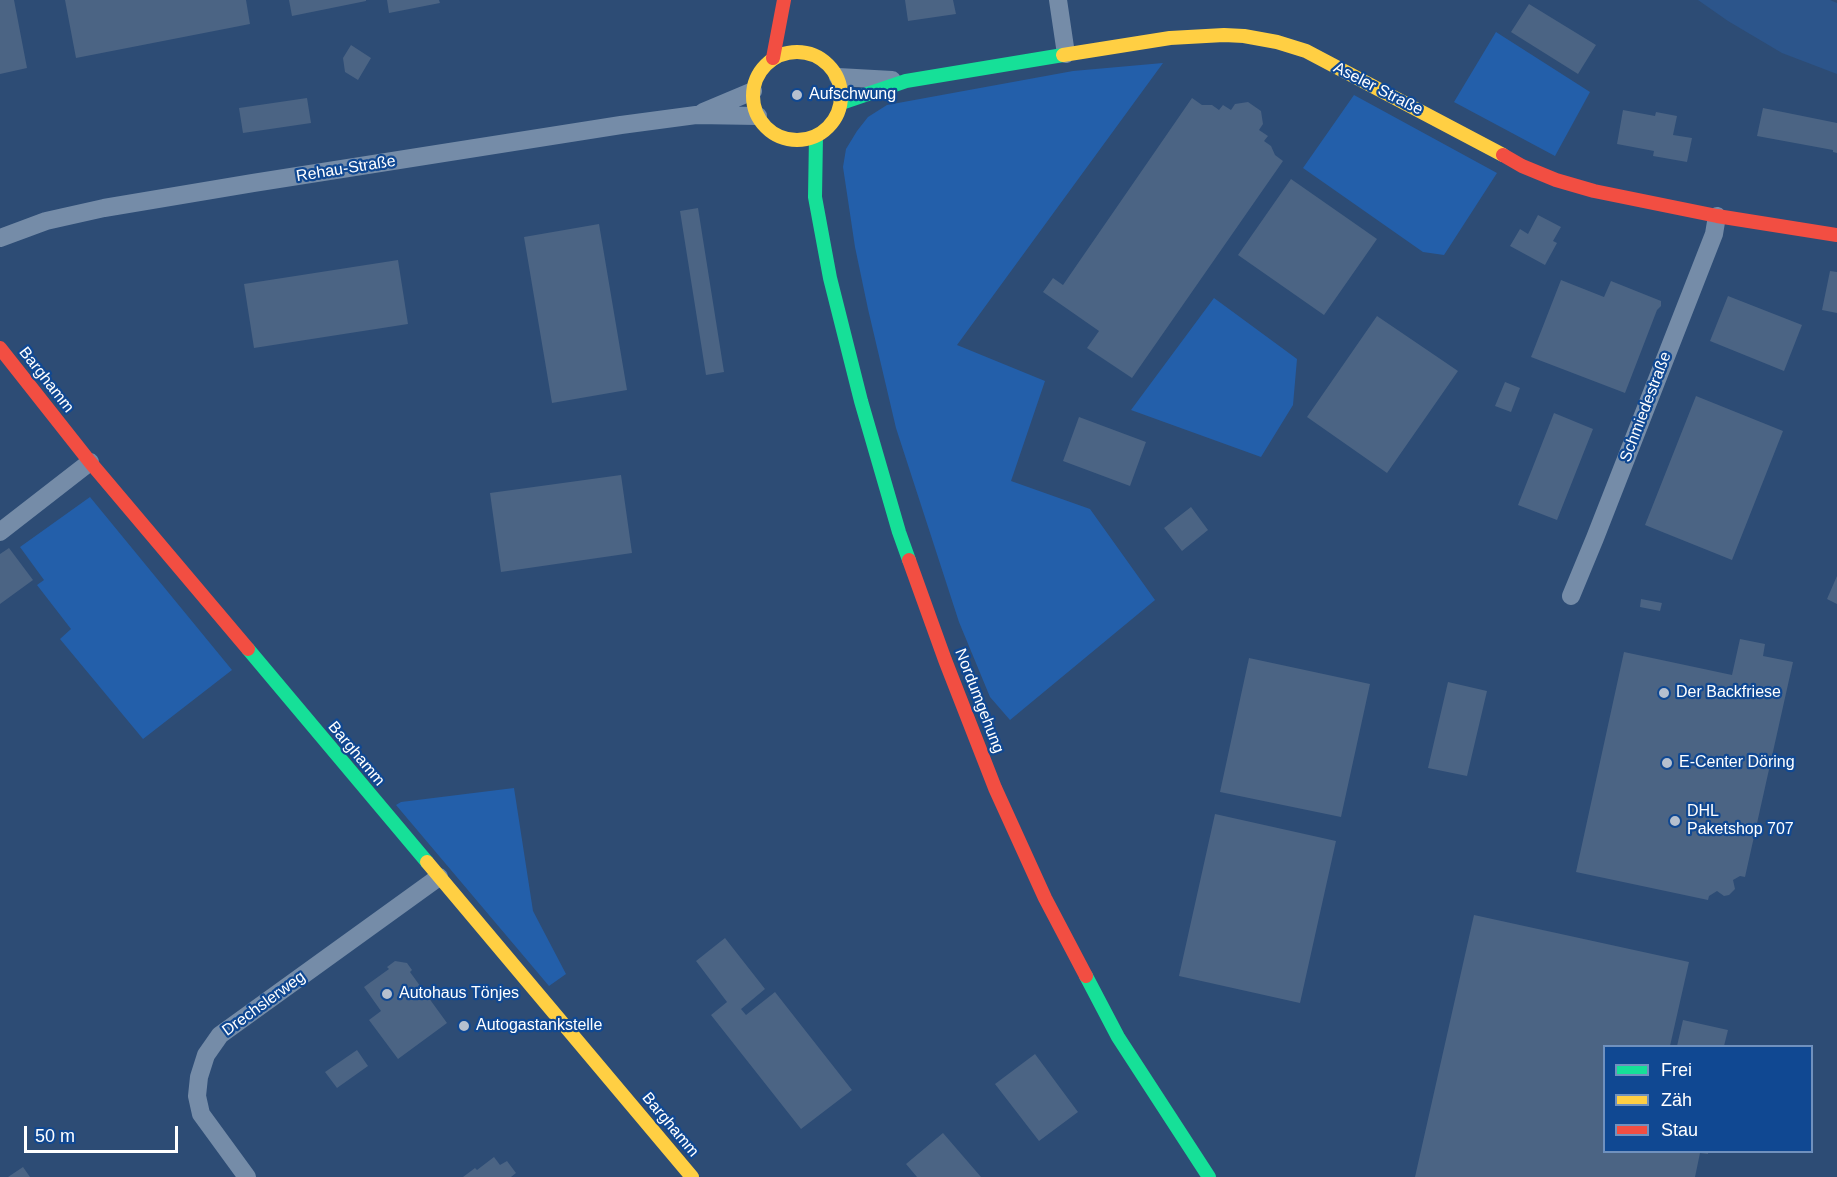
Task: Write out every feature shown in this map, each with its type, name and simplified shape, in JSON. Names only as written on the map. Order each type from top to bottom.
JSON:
[{"type":"street","points":[[784,0],[803,52]]},
{"type":"street","points":[[773,58],[784,0]]},
{"type":"street","points":[[1058,0],[1066,54]]},
{"type":"street","name":"Aseler Straße","points":[[841,103],[906,81],[1066,54],[1170,38],[1244,36],[1277,42],[1306,51],[1522,166],[1556,180],[1594,191],[1717,216],[1837,235]]},
{"type":"street","points":[[788,52],[803,52],[817,56],[828,64],[838,77],[842,90],[841,103],[837,116],[828,128],[816,136],[791,144],[765,127],[758,116],[753,91],[763,67],[773,58],[788,52]]},
{"type":"street","name":"Aseler Straße","points":[[838,77],[906,81]]},
{"type":"street","name":"Rehau-Straße","points":[[696,115],[753,91]]},
{"type":"street","name":"Rehau-Straße","points":[[0,238],[46,221],[104,208],[253,183],[696,115],[758,116]]},
{"type":"street","name":"Nordumgehung","points":[[816,136],[815,197],[833,289],[861,401],[899,532],[945,660],[995,788],[1045,898],[1118,1037],[1209,1177]]},
{"type":"street","name":"Nordumgehung","points":[[802,168],[815,197]]},
{"type":"street","name":"Schmiedestraße","points":[[1571,596],[1714,234],[1717,216]]},
{"type":"street","name":"Barghamm","points":[[0,348],[90,462],[692,1177]]},
{"type":"street","points":[[0,532],[90,462]]},
{"type":"street","name":"Drechslerweg","points":[[247,1177],[201,1114],[197,1096],[206,1055],[220,1035],[439,878]]},
{"type":"shaded area","points":[[1698,0],[1830,0],[1837,3],[1837,74],[1782,53]]},
{"type":"shaded area","points":[[1496,32],[1590,92],[1555,156],[1454,102]]},
{"type":"shaded area","points":[[1163,63],[957,345],[1045,381],[1011,481],[1090,509],[1155,600],[1010,720],[990,697],[959,622],[896,428],[855,247],[843,167],[846,149],[868,117],[887,105],[1073,71]]},
{"type":"shaded area","points":[[1354,95],[1497,173],[1444,255],[1423,252],[1303,168]]},
{"type":"shaded area","points":[[1214,298],[1297,359],[1293,405],[1261,457],[1131,410]]},
{"type":"shaded area","points":[[90,497],[232,670],[143,739],[60,639],[71,629],[37,585],[44,580],[20,547]]},
{"type":"shaded area","points":[[514,788],[533,911],[566,974],[549,986],[396,805],[401,802]]},
{"type":"building","points":[[0,0],[14,0],[27,68],[0,74]]},
{"type":"building","points":[[65,0],[246,0],[250,24],[76,58]]},
{"type":"building","points":[[289,0],[366,0],[366,1],[292,16]]},
{"type":"building","points":[[387,0],[439,0],[440,3],[389,13]]},
{"type":"building","points":[[905,0],[953,0],[956,14],[908,21]]},
{"type":"building","points":[[1529,4],[1596,45],[1578,74],[1511,32]]},
{"type":"building","points":[[351,45],[371,58],[358,80],[345,72],[343,58]]},
{"type":"building","points":[[307,98],[311,123],[243,133],[239,108]]},
{"type":"building","points":[[1192,98],[1202,105],[1212,105],[1219,110],[1223,105],[1231,110],[1235,104],[1248,102],[1261,111],[1263,124],[1259,130],[1268,136],[1264,141],[1283,161],[1132,378],[1087,348],[1099,331],[1043,292],[1053,278],[1063,285]]},
{"type":"building","points":[[1763,108],[1837,123],[1837,153],[1833,150],[1757,136]]},
{"type":"building","points":[[1623,110],[1655,116],[1656,112],[1677,116],[1673,135],[1692,138],[1687,162],[1653,156],[1654,151],[1617,144]]},
{"type":"building","points":[[1291,179],[1377,239],[1324,315],[1238,255]]},
{"type":"building","points":[[698,208],[724,372],[706,375],[680,211]]},
{"type":"building","points":[[1538,215],[1561,227],[1553,241],[1557,243],[1545,265],[1510,246],[1520,229],[1528,234]]},
{"type":"building","points":[[599,224],[627,390],[552,403],[524,237]]},
{"type":"building","points":[[398,260],[408,324],[254,348],[244,284]]},
{"type":"building","points":[[1830,271],[1837,272],[1837,313],[1822,310]]},
{"type":"building","points":[[1561,280],[1604,297],[1611,281],[1661,301],[1661,306],[1657,310],[1625,393],[1531,357]]},
{"type":"building","points":[[1728,296],[1802,325],[1784,371],[1710,341]]},
{"type":"building","points":[[1377,316],[1458,371],[1387,473],[1307,417]]},
{"type":"building","points":[[1505,382],[1520,388],[1511,412],[1495,406]]},
{"type":"building","points":[[1696,396],[1783,431],[1732,560],[1645,525]]},
{"type":"building","points":[[1554,413],[1593,429],[1557,520],[1518,505]]},
{"type":"building","points":[[1079,417],[1146,442],[1130,486],[1063,461]]},
{"type":"building","points":[[621,475],[632,553],[501,572],[490,493]]},
{"type":"building","points":[[1191,507],[1208,530],[1182,551],[1164,528]]},
{"type":"building","points":[[9,548],[33,580],[0,604],[0,554]]},
{"type":"building","points":[[1837,576],[1837,604],[1827,599]]},
{"type":"building","points":[[1641,599],[1662,603],[1660,611],[1640,607]]},
{"type":"building","points":[[1740,639],[1765,644],[1763,656],[1793,662],[1745,877],[1740,876],[1733,880],[1735,889],[1729,895],[1724,896],[1717,891],[1709,896],[1708,900],[1576,872],[1624,652],[1732,675]]},
{"type":"building","points":[[1249,658],[1370,684],[1341,817],[1220,792]]},
{"type":"building","points":[[1448,682],[1487,691],[1467,776],[1428,768]]},
{"type":"building","points":[[1215,814],[1336,841],[1300,1003],[1179,976]]},
{"type":"building","points":[[1474,915],[1689,962],[1670,1045],[1603,1045],[1603,1153],[1700,1153],[1695,1177],[1415,1177]]},
{"type":"building","points":[[725,938],[765,989],[741,1009],[746,1015],[775,992],[852,1090],[801,1129],[711,1015],[727,1002],[696,961]]},
{"type":"building","points":[[395,961],[407,963],[412,970],[410,972],[447,1023],[398,1059],[369,1020],[381,1011],[364,987],[389,969],[387,967]]},
{"type":"building","points":[[1683,1020],[1728,1030],[1724,1045],[1677,1045]]},
{"type":"building","points":[[357,1050],[368,1066],[337,1088],[325,1072]]},
{"type":"building","points":[[1035,1054],[1078,1112],[1039,1141],[995,1084]]},
{"type":"building","points":[[943,1133],[981,1177],[917,1177],[906,1164]]},
{"type":"building","points":[[494,1157],[500,1165],[507,1161],[516,1173],[511,1177],[463,1177],[475,1168],[477,1170]]},
{"type":"building","points":[[23,1167],[30,1177],[8,1177]]},
{"type":"traffic: fast","points":[[841,103],[906,81],[1063,55]]},
{"type":"traffic: fast","points":[[816,136],[815,197],[830,278],[861,401],[909,560]]},
{"type":"traffic: fast","points":[[248,649],[427,862]]},
{"type":"traffic: fast","points":[[1086,976],[1118,1037],[1209,1177]]},
{"type":"traffic: slow","points":[[1063,55],[1170,38],[1224,35],[1277,42],[1306,51],[1503,155]]},
{"type":"traffic: slow","points":[[797,52],[822,59],[834,71],[841,96],[834,121],[822,133],[797,140],[772,133],[760,121],[753,96],[760,71],[772,59],[797,52]]},
{"type":"traffic: slow","points":[[427,862],[692,1177]]},
{"type":"traffic: jam","points":[[773,58],[784,0]]},
{"type":"traffic: jam","points":[[1503,155],[1522,166],[1556,180],[1594,191],[1717,216],[1837,235]]},
{"type":"traffic: jam","points":[[0,348],[90,462],[248,649]]},
{"type":"traffic: jam","points":[[909,560],[995,788],[1045,898],[1086,976]]},
{"type":"place","name":"Aufschwung","points":[[797,95]]},
{"type":"place","name":"Der Backfriese","points":[[1664,693]]},
{"type":"place","name":"E-Center Döring","points":[[1667,763]]},
{"type":"place","name":"DHL Paketshop 707","points":[[1675,821]]},
{"type":"place","name":"Autohaus Tönjes","points":[[387,994]]},
{"type":"place","name":"Autogastankstelle","points":[[464,1026]]}]
